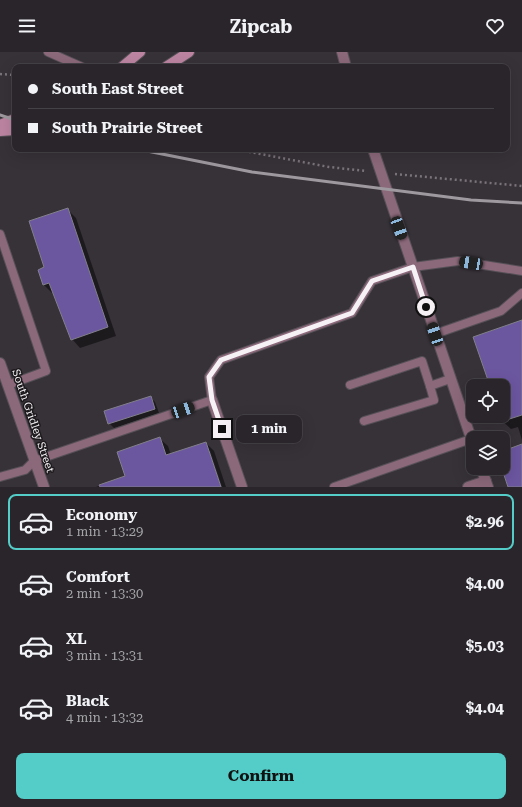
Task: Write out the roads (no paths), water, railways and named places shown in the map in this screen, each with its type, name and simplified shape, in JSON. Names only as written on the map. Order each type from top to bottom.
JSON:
[{"type":"main road","points":[[126,64],[140,52]]},
{"type":"main road","points":[[171,64],[189,52]]},
{"type":"main road","points":[[0,125],[12,120]]},
{"type":"main road","points":[[0,131],[12,130]]},
{"type":"street","points":[[342,52],[345,64]]},
{"type":"street","points":[[374,152],[468,431]]},
{"type":"street","name":"South Gridley Street","points":[[0,362],[44,487]]},
{"type":"street","points":[[212,400],[242,487]]},
{"type":"street","points":[[468,487],[487,484]]},
{"type":"lane","points":[[48,52],[75,64]]},
{"type":"lane","points":[[0,234],[46,372],[8,385]]},
{"type":"lane","points":[[0,477],[25,470],[34,461],[212,400],[209,377],[221,360],[352,313],[372,281],[413,267],[458,261],[522,271]]},
{"type":"lane","points":[[435,334],[501,311],[522,293]]},
{"type":"lane","points":[[350,385],[422,362],[434,400],[364,421]]},
{"type":"lane","points":[[430,386],[450,379]]},
{"type":"lane","points":[[334,487],[466,444]]},
{"type":"railway","points":[[0,115],[12,119]]},
{"type":"railway","points":[[152,152],[252,172],[471,200],[522,203]]}]
